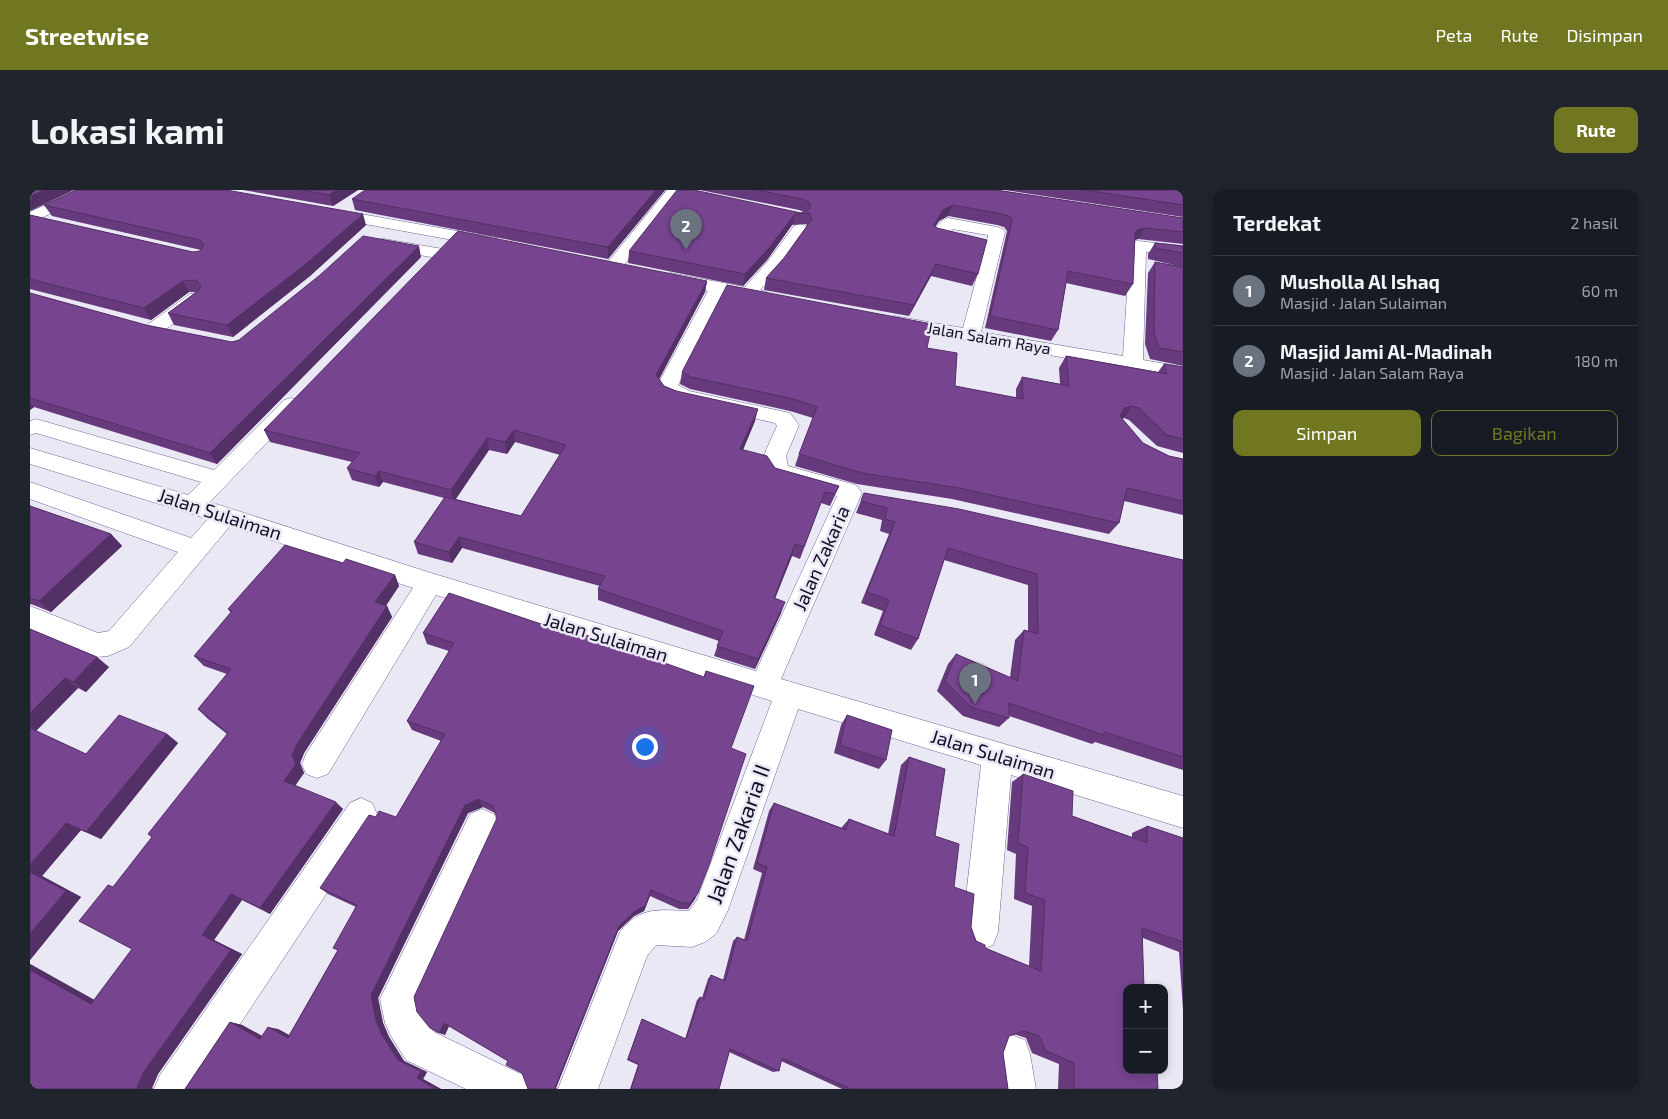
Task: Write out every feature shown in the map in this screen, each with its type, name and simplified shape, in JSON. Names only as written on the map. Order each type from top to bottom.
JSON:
[{"type":"street","points":[[30,218],[90,190]]},
{"type":"street","points":[[614,266],[680,192]]},
{"type":"street","points":[[335,214],[353,203]]},
{"type":"street","points":[[308,209],[455,234],[511,246]]},
{"type":"street","points":[[30,218],[59,225]]},
{"type":"street","points":[[749,294],[774,265],[796,220]]},
{"type":"street","points":[[382,222],[370,239],[430,260],[455,234]]},
{"type":"street","points":[[1133,363],[1139,227]]},
{"type":"street","points":[[971,335],[993,247]]},
{"type":"street","points":[[1138,255],[1183,251]]},
{"type":"street","points":[[1138,255],[1156,268]]},
{"type":"street","points":[[595,262],[633,270]]},
{"type":"street","points":[[652,274],[778,300]]},
{"type":"street","name":"Jalan Zakaria","points":[[720,288],[667,386],[671,391],[683,396],[782,418],[788,425],[786,434],[773,460],[775,468],[780,472],[859,494],[777,690]]},
{"type":"street","points":[[154,329],[196,298]]},
{"type":"street","name":"Jalan Salam Raya","points":[[875,318],[1183,373]]},
{"type":"street","points":[[135,324],[173,333]]},
{"type":"street","points":[[193,505],[305,390]]},
{"type":"street","points":[[30,428],[36,426],[218,479]]},
{"type":"street","name":"Jalan Sulaiman","points":[[30,456],[225,514],[430,583],[1183,812]]},
{"type":"street","points":[[30,490],[196,549]]},
{"type":"street","points":[[30,617],[97,645],[108,644],[118,639],[225,514]]},
{"type":"street","points":[[317,764],[430,583]]},
{"type":"street","name":"Jalan Zakaria II","points":[[578,1089],[633,945],[641,934],[653,927],[692,929],[704,922],[711,910],[777,690]]},
{"type":"street","points":[[980,932],[997,756]]},
{"type":"street","points":[[174,1089],[361,814]]},
{"type":"street","points":[[482,825],[400,999],[404,1023],[420,1046],[509,1089]]},
{"type":"building","points":[[30,190],[44,190],[30,196]]},
{"type":"building","points":[[76,190],[226,190],[363,214],[306,264],[227,325],[168,313],[198,291],[201,286],[196,280],[183,281],[144,308],[30,279],[30,215],[193,252],[200,251],[204,245],[200,240],[44,205]]},
{"type":"building","points":[[302,190],[337,190],[329,195]]},
{"type":"building","points":[[365,190],[656,190],[608,247],[352,199]]},
{"type":"building","points":[[677,190],[694,190],[801,213],[811,207],[809,202],[757,190],[996,190],[1183,218],[1183,232],[1145,228],[1137,230],[1135,234],[1133,284],[1068,271],[1058,330],[990,316],[1012,220],[1009,216],[953,205],[943,210],[934,225],[937,228],[987,240],[978,274],[936,264],[914,305],[766,278],[784,258],[812,219],[809,213],[795,214],[769,248],[745,274],[629,251]]},
{"type":"building","points":[[1085,190],[1183,190],[1183,205]]},
{"type":"building","points":[[458,231],[707,281],[656,375],[664,386],[676,391],[758,409],[740,449],[767,456],[775,468],[839,486],[835,494],[825,492],[804,547],[795,544],[774,598],[785,602],[758,659],[717,646],[723,631],[598,589],[605,576],[459,537],[449,552],[414,542],[445,497],[521,516],[566,445],[514,430],[505,442],[487,438],[451,490],[379,471],[375,476],[347,468],[360,453],[264,430]]},
{"type":"building","points":[[363,236],[419,246],[210,453],[30,398],[30,293],[146,325],[232,342],[239,340],[320,275]]},
{"type":"building","points":[[1155,243],[1183,246],[1183,253],[1155,248]]},
{"type":"building","points":[[1155,262],[1183,267],[1183,352],[1159,348],[1154,332]]},
{"type":"building","points":[[727,285],[932,324],[927,348],[957,353],[955,386],[1023,399],[1022,377],[1069,386],[1066,356],[1167,374],[1164,364],[1183,367],[1183,439],[1167,435],[1139,408],[1132,406],[1124,408],[1120,416],[1143,443],[1169,456],[1183,459],[1183,501],[1127,488],[1119,523],[959,488],[862,473],[799,454],[817,407],[794,399],[691,377],[682,372]]},
{"type":"building","points":[[864,493],[959,509],[1183,560],[1183,757],[1104,732],[1104,735],[1009,703],[1009,718],[971,707],[945,681],[956,654],[1018,681],[1024,630],[1038,634],[1037,574],[948,548],[918,639],[880,625],[889,600],[867,592],[895,522],[885,519],[887,508],[861,501]]},
{"type":"building","points":[[30,506],[111,534],[39,601],[30,598]]},
{"type":"building","points":[[285,545],[343,563],[346,559],[395,575],[375,602],[387,606],[297,744],[292,755],[296,764],[284,781],[336,802],[260,908],[231,894],[202,935],[231,950],[143,1073],[138,1089],[30,1089],[30,970],[91,1004],[132,949],[79,921],[108,885],[113,887],[152,837],[148,834],[228,733],[198,709],[231,669],[194,656],[232,611],[228,609]]},
{"type":"building","points":[[449,593],[553,628],[555,624],[704,677],[706,671],[754,686],[731,748],[746,754],[698,893],[690,903],[682,903],[651,890],[645,906],[635,911],[619,926],[555,1089],[528,1089],[522,1073],[506,1065],[508,1061],[444,1023],[439,1033],[430,1028],[417,1012],[414,997],[497,818],[493,806],[479,799],[465,805],[371,995],[376,1021],[382,1035],[398,1060],[421,1071],[417,1078],[436,1089],[185,1089],[230,1022],[260,1039],[268,1027],[288,1038],[338,950],[333,948],[357,905],[320,888],[369,815],[376,817],[379,811],[396,817],[445,734],[407,721],[454,643],[423,633]]},
{"type":"building","points":[[30,629],[97,657],[73,682],[65,678],[30,713]]},
{"type":"building","points":[[119,715],[167,734],[86,832],[66,823],[30,865],[30,728],[86,754]]},
{"type":"building","points":[[847,715],[892,730],[886,760],[840,745]]},
{"type":"building","points":[[909,757],[945,769],[935,836],[959,844],[954,887],[974,894],[971,927],[976,941],[985,945],[985,948],[1041,971],[1045,900],[1025,893],[1028,847],[1018,843],[1023,774],[1073,791],[1072,816],[1147,843],[1147,826],[1183,838],[1183,942],[1142,928],[1144,984],[1123,984],[1123,1074],[1157,1074],[1158,1089],[1074,1089],[1074,1063],[1046,1051],[1039,1036],[1024,1031],[1009,1036],[1003,1053],[1008,1089],[851,1089],[782,1058],[779,1071],[730,1049],[719,1089],[631,1089],[639,1064],[628,1059],[642,1019],[686,1039],[700,997],[704,999],[711,975],[725,981],[737,937],[747,941],[767,867],[757,863],[774,803],[846,830],[849,819],[894,836]]},
{"type":"building","points":[[30,872],[66,891],[30,934]]},
{"type":"place","name":"Masjid Jami Al-Madinah","points":[[686,250]]},
{"type":"place","name":"Musholla Al Ishaq","points":[[975,704]]}]
